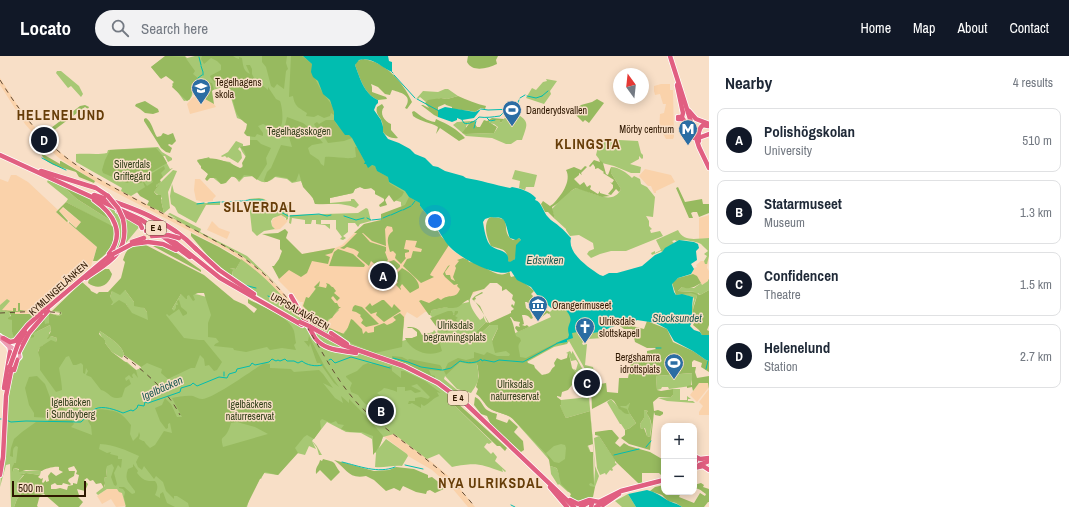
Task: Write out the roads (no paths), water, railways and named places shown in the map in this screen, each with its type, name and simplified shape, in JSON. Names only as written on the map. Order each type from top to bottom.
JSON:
[{"type":"highway","points":[[669,56],[683,113],[682,117],[678,118],[683,119],[696,139]]},
{"type":"highway","points":[[669,56],[702,160],[709,172]]},
{"type":"highway","points":[[676,81],[696,139],[709,168]]},
{"type":"highway","points":[[681,91],[692,115],[708,126]]},
{"type":"highway","points":[[696,139],[701,127],[703,125],[708,126]]},
{"type":"highway","points":[[696,139],[709,134]]},
{"type":"highway","name":"UPPSALAVÄGEN","points":[[0,154],[41,171],[151,222],[221,276],[301,323]]},
{"type":"highway","name":"UPPSALAVÄGEN","points":[[0,154],[149,223],[210,270],[238,289],[343,347],[404,368],[438,385],[464,406],[546,483],[574,507]]},
{"type":"highway","points":[[41,171],[96,188],[108,196],[116,205],[123,219],[123,238],[116,255],[103,267],[76,284]]},
{"type":"highway","points":[[72,188],[134,220],[141,225],[144,230],[151,231],[162,237],[181,252],[210,270]]},
{"type":"highway","points":[[94,195],[137,209],[161,220],[196,249]]},
{"type":"highway","points":[[88,196],[109,213],[116,226],[117,236],[114,245],[100,263]]},
{"type":"highway","points":[[100,263],[128,244],[146,240],[152,236],[164,235],[179,238],[189,243],[225,275],[269,304]]},
{"type":"highway","points":[[146,240],[170,247],[210,270]]},
{"type":"highway","points":[[76,284],[114,253]]},
{"type":"highway","name":"KYMLINGELÄNKEN","points":[[0,467],[4,405],[12,364],[19,344],[29,327],[53,303],[100,263]]},
{"type":"highway","name":"KYMLINGELÄNKEN","points":[[45,311],[76,284]]},
{"type":"highway","points":[[291,296],[299,307],[315,338],[322,345],[357,353]]},
{"type":"highway","points":[[1,337],[10,342],[15,341],[28,325],[45,311]]},
{"type":"highway","points":[[19,352],[29,333],[45,311]]},
{"type":"highway","name":"UPPSALAVÄGEN","points":[[310,328],[343,345],[404,366],[438,383],[466,404],[574,507]]},
{"type":"highway","points":[[332,333],[363,353]]},
{"type":"highway","points":[[10,352],[12,364]]},
{"type":"highway","name":"KYMLINGELÄNKEN","points":[[0,475],[4,458],[3,430]]},
{"type":"highway","points":[[697,458],[709,460]]},
{"type":"highway","points":[[697,466],[709,460]]},
{"type":"highway","points":[[697,467],[703,466],[709,468]]},
{"type":"highway","name":"E 4","points":[[536,470],[570,500],[574,507]]},
{"type":"highway","points":[[546,483],[567,507]]},
{"type":"highway","points":[[570,500],[578,504],[589,500],[597,502],[621,491],[661,483]]},
{"type":"highway","points":[[593,507],[620,494],[661,483]]},
{"type":"highway","points":[[601,507],[620,494]]},
{"type":"highway","points":[[561,500],[564,507]]},
{"type":"highway","points":[[589,500],[593,503],[593,507]]},
{"type":"highway","points":[[581,507],[589,502],[593,507]]},
{"type":"main road","points":[[1,337],[12,348],[19,352],[20,357],[12,364]]},
{"type":"main road","points":[[1,337],[9,348],[12,364]]},
{"type":"main road","points":[[593,507],[602,501]]},
{"type":"water","name":"Edsviken","points":[[303,56],[388,56],[389,61],[392,62],[392,72],[368,59],[359,60],[355,65],[366,90],[378,100],[374,110],[381,120],[383,132],[388,139],[410,149],[415,154],[425,158],[433,166],[445,171],[466,178],[510,188],[512,187],[531,194],[541,205],[546,215],[571,238],[572,249],[580,260],[600,275],[603,276],[609,273],[617,273],[642,266],[655,255],[679,240],[698,244],[699,248],[696,251],[697,260],[691,264],[694,269],[691,274],[678,278],[672,284],[676,295],[682,294],[693,297],[692,322],[690,326],[702,335],[709,335],[709,361],[674,341],[667,329],[656,323],[637,320],[632,324],[615,326],[599,332],[593,333],[583,331],[572,333],[573,338],[567,340],[567,342],[556,344],[568,338],[569,335],[568,327],[570,317],[565,309],[562,310],[551,308],[531,287],[517,280],[511,271],[505,273],[490,270],[473,263],[458,254],[445,241],[420,206],[420,203],[409,197],[405,191],[389,182],[388,177],[377,171],[375,166],[372,165],[368,168],[366,164],[364,164],[365,162],[352,138],[349,135],[345,135],[334,120],[334,112],[330,100],[323,94],[318,81],[313,77],[311,72],[312,64]],"holes":[[[491,217],[503,219],[510,238],[516,240],[519,238],[521,240],[516,245],[515,259],[510,262],[508,261],[508,257],[505,253],[489,244],[483,222],[485,219]]]},
{"type":"water","points":[[445,107],[475,112],[481,109],[474,118],[462,120],[457,118],[457,120],[452,122],[438,117],[438,110]]},
{"type":"water","points":[[647,490],[682,507],[636,507],[628,494]]},
{"type":"waterway","points":[[199,57],[201,65]]},
{"type":"waterway","points":[[201,66],[203,75]]},
{"type":"waterway","points":[[198,78],[202,75]]},
{"type":"waterway","points":[[394,75],[415,98]]},
{"type":"waterway","points":[[193,86],[197,79]]},
{"type":"waterway","points":[[542,96],[548,91]]},
{"type":"waterway","points":[[520,98],[525,95]]},
{"type":"waterway","points":[[527,96],[536,98],[542,96]]},
{"type":"waterway","points":[[417,99],[439,111]]},
{"type":"waterway","points":[[481,109],[514,109],[519,100]]},
{"type":"waterway","points":[[462,120],[464,123],[470,123],[479,117],[500,116],[505,111]]},
{"type":"waterway","points":[[487,118],[490,121],[495,120]]},
{"type":"waterway","points":[[474,128],[476,121]]},
{"type":"waterway","points":[[42,158],[66,170]]},
{"type":"waterway","points":[[249,200],[263,200],[280,211]]},
{"type":"waterway","points":[[242,201],[249,200]]},
{"type":"waterway","points":[[222,202],[241,201]]},
{"type":"waterway","points":[[412,205],[415,201]]},
{"type":"waterway","points":[[208,203],[220,202]]},
{"type":"waterway","points":[[197,204],[204,203]]},
{"type":"waterway","points":[[403,210],[411,206]]},
{"type":"waterway","points":[[391,215],[402,210]]},
{"type":"waterway","points":[[281,212],[288,216]]},
{"type":"waterway","points":[[290,216],[319,214],[327,216],[331,215]]},
{"type":"waterway","points":[[383,218],[390,215]]},
{"type":"waterway","points":[[344,216],[356,220],[364,218]]},
{"type":"waterway","points":[[367,218],[371,220]]},
{"type":"waterway","points":[[372,220],[381,219]]},
{"type":"waterway","points":[[244,285],[256,288]]},
{"type":"waterway","points":[[268,296],[272,298],[276,297]]},
{"type":"waterway","name":"Igelbäcken","points":[[443,370],[451,368],[460,361],[471,363],[477,362],[481,359],[482,361],[494,362],[499,360],[523,362],[556,344]]},
{"type":"waterway","points":[[656,348],[661,348]]},
{"type":"waterway","name":"Igelbäcken","points":[[329,360],[331,359],[335,363],[351,357],[390,368]]},
{"type":"waterway","name":"Igelbäcken","points":[[393,358],[421,367],[442,370]]},
{"type":"waterway","name":"Igelbäcken","points":[[6,420],[11,422],[81,422],[95,409],[106,408],[123,413],[131,410],[133,411],[138,405],[144,406],[145,402],[148,403],[180,392],[181,388],[193,383],[197,386],[219,377],[227,378],[229,374],[236,372],[237,369],[250,366],[252,363],[255,365],[269,362],[272,359],[276,361],[285,359],[287,361],[294,361],[298,363],[302,361],[306,364],[317,366],[322,365]]},
{"type":"waterway","points":[[706,369],[708,361]]},
{"type":"waterway","points":[[646,447],[651,441]]},
{"type":"waterway","points":[[614,455],[639,449]]},
{"type":"waterway","points":[[342,462],[375,470],[395,467]]},
{"type":"waterway","points":[[405,465],[423,469]]},
{"type":"waterway","points":[[511,505],[515,507]]},
{"type":"railway","points":[[0,80],[12,99],[33,126],[66,158],[106,183],[228,248],[249,262],[268,278],[293,306],[342,384],[359,405],[376,421],[444,474],[475,507]]},
{"type":"railway","points":[[0,313],[42,311],[61,313]]},
{"type":"railway","points":[[124,356],[162,390],[175,406],[180,415]]},
{"type":"place","name":"Tegelhagens skola","points":[[201,105]]},
{"type":"place","name":"Danderydsvallen","points":[[512,127]]},
{"type":"place","name":"Helenelund","points":[[44,140]]},
{"type":"place","name":"Mörby centrum","points":[[688,146]]},
{"type":"place","name":"Polishögskolan","points":[[383,276]]},
{"type":"place","name":"Orangerimuseet","points":[[538,322]]},
{"type":"place","name":"Ulriksdals slottskapell","points":[[585,344]]},
{"type":"place","name":"Bergshamra idrottsplats","points":[[674,380]]},
{"type":"place","name":"Confidencen","points":[[587,383]]},
{"type":"place","name":"Statarmuseet","points":[[381,411]]},
{"type":"district","name":"HELENELUND","points":[[61,115]]},
{"type":"district","name":"KLINGSTA","points":[[588,144]]},
{"type":"district","name":"SILVERDAL","points":[[260,207]]},
{"type":"district","name":"NYA ULRIKSDAL","points":[[491,483]]},
{"type":"park label","name":"Tegelhagsskogen","points":[[299,131]]},
{"type":"park label","name":"Silverdals Griftegård","points":[[132,170]]},
{"type":"park label","name":"Ulriksdals begravningsplats","points":[[455,330]]},
{"type":"park label","name":"Ulriksdals naturreservat","points":[[515,390]]},
{"type":"park label","name":"Igelbäcken i Sundbyberg","points":[[71,408]]},
{"type":"park label","name":"Igelbäckens naturreservat","points":[[250,410]]},
{"type":"water label","name":"Stocksundet","points":[[677,318]]}]
